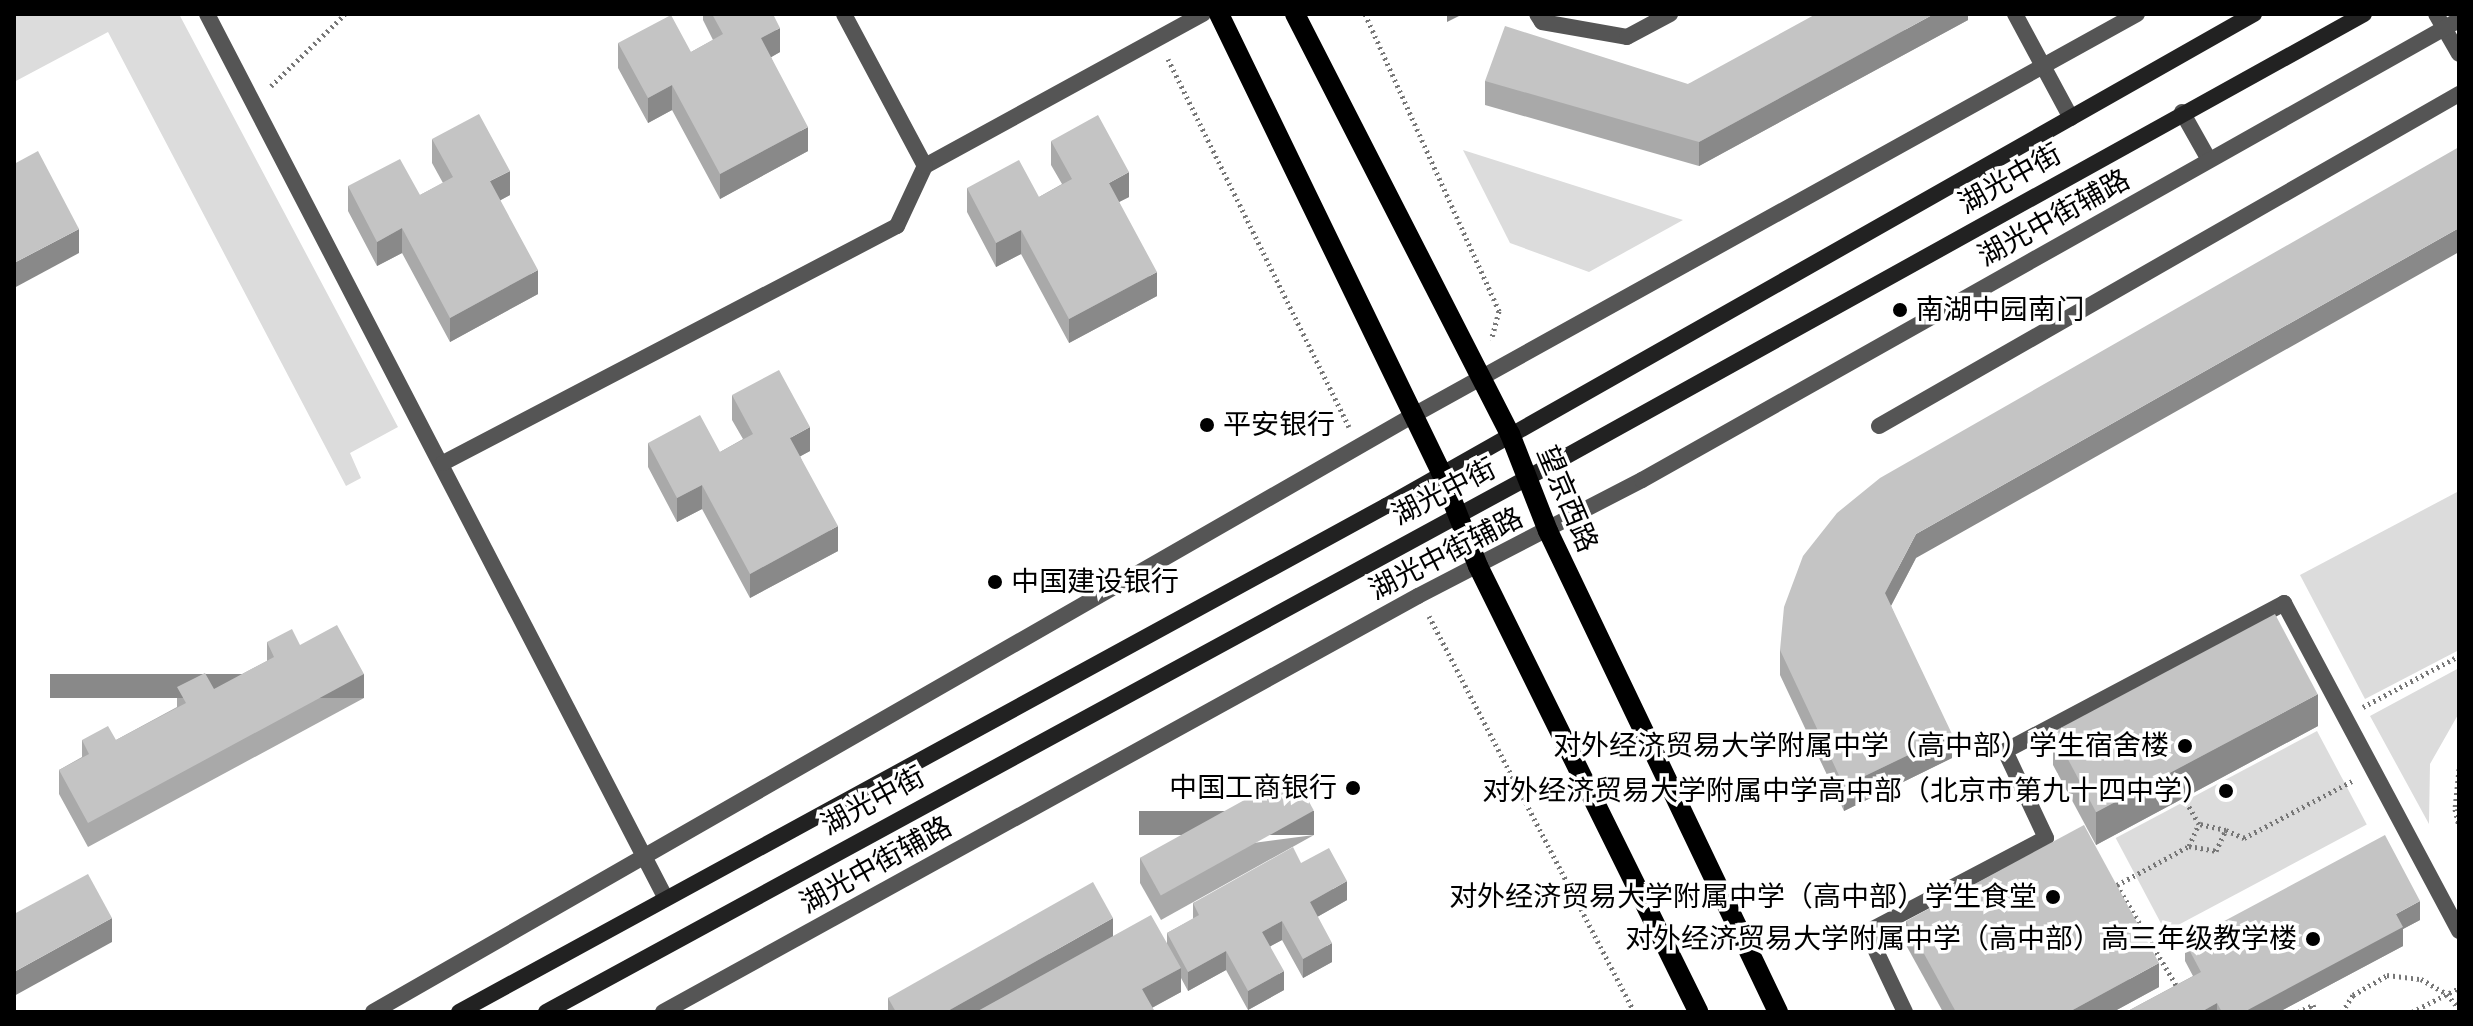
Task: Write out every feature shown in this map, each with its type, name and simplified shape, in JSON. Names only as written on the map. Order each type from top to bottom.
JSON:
[{"type":"main road","points":[[1219,14],[1441,472],[1478,566],[1698,1012]]},
{"type":"main road","name":"望京西路","points":[[1295,14],[1479,380],[1510,434],[1548,531],[1778,1012]]},
{"type":"main road","name":"湖光中街","points":[[459,1012],[1510,434],[2254,14]]},
{"type":"main road","name":"湖光中街","points":[[546,1012],[1527,478],[2182,112],[2364,14]]},
{"type":"street","points":[[207,14],[443,463],[665,897]]},
{"type":"street","points":[[844,14],[925,166]]},
{"type":"street","points":[[443,463],[897,226],[925,166],[1203,14]]},
{"type":"street","points":[[1537,14],[1542,22],[1627,37],[1670,14]]},
{"type":"street","points":[[2015,14],[2071,118]]},
{"type":"street","points":[[373,1012],[1412,416],[2137,14]]},
{"type":"street","points":[[2446,21],[2459,54]]},
{"type":"street","name":"湖光中街辅路","points":[[663,1012],[1478,566],[1548,531],[2209,160],[2446,21]]},
{"type":"street","points":[[1879,426],[2459,94]]},
{"type":"street","points":[[2182,112],[2209,160]]},
{"type":"street","points":[[1905,1012],[1867,932],[2046,838],[2005,751],[2284,603],[2459,931]]},
{"type":"path","points":[[253,103],[345,14]]},
{"type":"path","points":[[1365,14],[1499,311],[1479,380]]},
{"type":"path","points":[[2344,716],[2459,656]]},
{"type":"path","points":[[2459,769],[2455,809],[2459,827]]},
{"type":"path","points":[[2184,798],[2199,824],[2244,838],[2373,770]]},
{"type":"path","points":[[2185,1000],[2117,885],[2189,846],[2199,824]]},
{"type":"path","points":[[2189,846],[2216,851],[2226,830]]},
{"type":"path","points":[[2342,1012],[2353,995],[2387,975],[2421,979],[2447,994],[2459,1009]]},
{"type":"path","points":[[2412,1012],[2459,988]]},
{"type":"path","points":[[2298,1012],[2313,1005],[2316,1012]]},
{"type":"shaded area","points":[[14,14],[179,14],[398,427],[350,453],[361,478],[346,486],[108,32],[14,82]]},
{"type":"shaded area","points":[[1463,150],[1683,220],[1589,272],[1510,243]]},
{"type":"shaded area","points":[[2459,491],[2459,650],[2365,699],[2300,575]]},
{"type":"shaded area","points":[[2459,668],[2459,713],[2430,764],[2429,824],[2370,716]]},
{"type":"shaded area","points":[[2317,731],[2367,825],[2165,932],[2116,838]]},
{"type":"building","points":[[712,14],[773,14],[780,28],[761,38],[808,127],[720,174],[672,85],[648,98],[618,43],[671,15],[691,52],[723,34]]},
{"type":"building","points":[[1816,14],[1934,14],[1699,142],[1485,81],[1505,26],[1688,84]]},
{"type":"building","points":[[479,114],[510,171],[490,181],[538,270],[450,318],[402,228],[377,242],[348,186],[400,159],[420,195],[453,177],[432,139]]},
{"type":"building","points":[[1098,115],[1129,172],[1109,183],[1157,272],[1069,319],[1021,230],[996,243],[967,188],[1019,160],[1039,197],[1072,179],[1051,141]]},
{"type":"building","points":[[2459,147],[2459,228],[1916,534],[1885,593],[1952,734],[1844,786],[1780,650],[1784,607],[1803,556],[1837,513],[1880,478]]},
{"type":"building","points":[[38,151],[79,229],[14,263],[14,164]]},
{"type":"building","points":[[779,370],[810,427],[790,438],[838,526],[750,574],[702,485],[677,498],[648,443],[700,415],[720,452],[753,434],[732,395]]},
{"type":"building","name":"对外经济贸易大学附属中学（高中部）学生宿舍楼","points":[[2275,614],[2318,694],[2096,812],[2053,732]]},
{"type":"building","points":[[337,625],[364,674],[88,823],[59,770],[89,754],[82,740],[108,726],[116,740],[186,703],[177,687],[205,673],[214,689],[274,657],[267,642],[292,629],[300,645]]},
{"type":"building","points":[[1293,773],[1314,811],[1161,895],[1140,858]]},
{"type":"building","name":"对外经济贸易大学附属中学（高中部）学生食堂","points":[[2084,825],[2159,963],[2069,1012],[1956,1012],[1906,921]]},
{"type":"building","name":"对外经济贸易大学附属中学（高中部）高三年级教学楼","points":[[2385,835],[2420,901],[2396,914],[2403,927],[2244,1012],[2222,1012],[2217,1003],[2201,1012],[2126,1012],[2201,972],[2185,942]]},
{"type":"building","points":[[1293,847],[1301,863],[1329,848],[1347,881],[1310,902],[1332,943],[1303,959],[1282,921],[1262,932],[1284,971],[1248,991],[1226,951],[1188,972],[1167,933],[1199,915],[1193,903]]},
{"type":"building","points":[[88,874],[112,918],[14,972],[14,914]]},
{"type":"building","points":[[1093,882],[1113,918],[946,1012],[896,1012],[888,998]]},
{"type":"building","points":[[1151,915],[1181,968],[1142,989],[1155,1012],[976,1012]]},
{"type":"place","name":"南湖中园南门","points":[[1900,310]]},
{"type":"place","name":"平安银行","points":[[1207,425]]},
{"type":"place","name":"中国建设银行","points":[[995,582]]},
{"type":"place","name":"对外经济贸易大学附属中学（高中部）学生宿舍楼","points":[[2185,746]]},
{"type":"place","name":"中国工商银行","points":[[1353,788]]},
{"type":"place","name":"对外经济贸易大学附属中学高中部（北京市第九十四中学）","points":[[2226,791]]},
{"type":"place","name":"对外经济贸易大学附属中学（高中部）学生食堂","points":[[2053,897]]},
{"type":"place","name":"对外经济贸易大学附属中学（高中部）高三年级教学楼","points":[[2313,939]]}]
